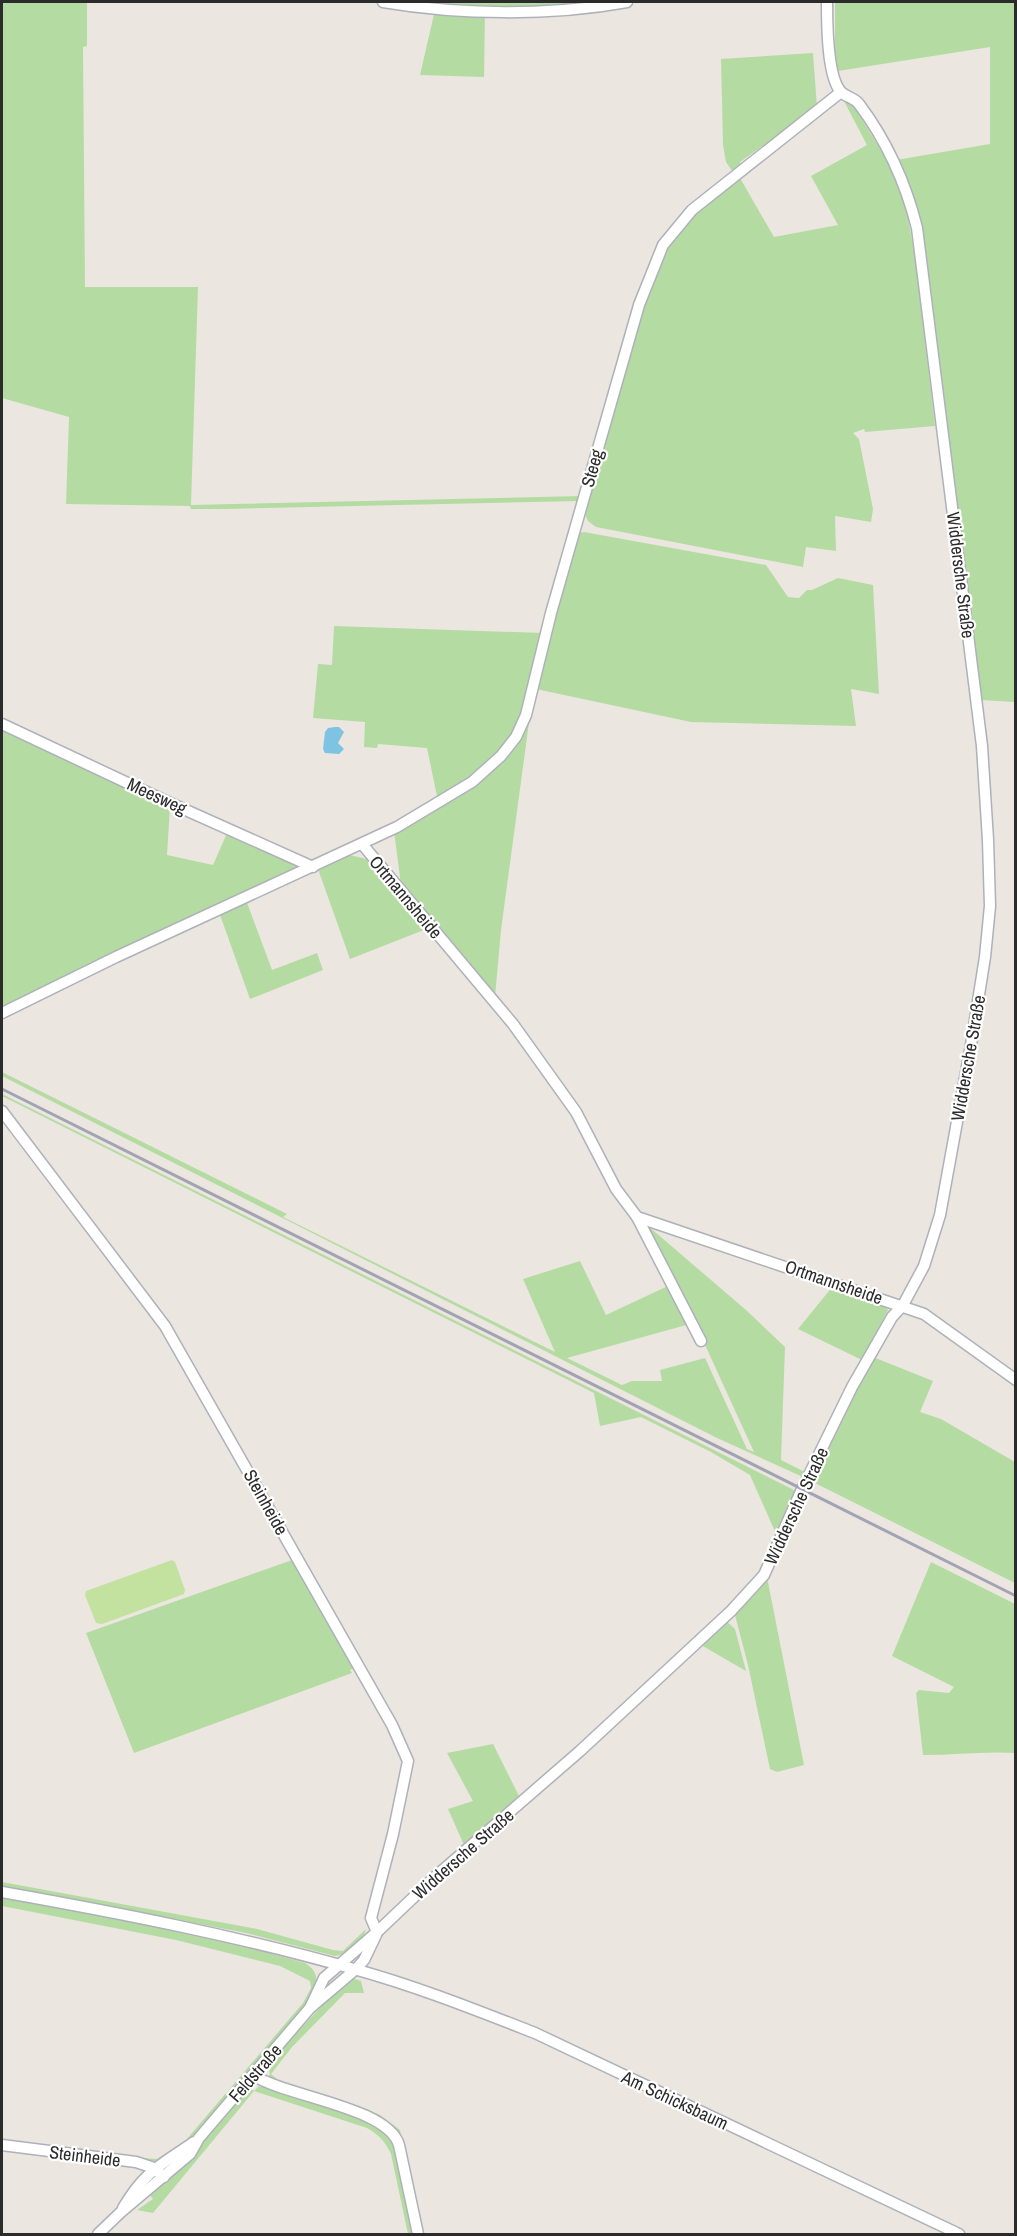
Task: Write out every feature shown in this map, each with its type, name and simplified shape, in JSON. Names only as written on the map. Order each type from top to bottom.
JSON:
[{"type":"street","points":[[383,2],[422,8],[547,10],[627,2]]},
{"type":"street","points":[[828,2],[828,42],[833,74],[841,92]]},
{"type":"street","name":"Steeg","points":[[362,844],[398,827],[472,782],[501,756],[516,736],[526,715],[550,613],[639,305],[663,245],[692,210],[841,92]]},
{"type":"street","name":"Widdersche Straße","points":[[340,1965],[436,1876],[580,1751],[731,1611],[764,1575],[802,1489],[852,1387],[892,1317],[903,1305],[924,1266],[940,1215],[984,966],[990,906],[982,746],[917,228],[909,196],[888,152],[858,101],[841,92]]},
{"type":"street","name":"Meesweg","points":[[2,724],[313,867]]},
{"type":"street","name":"Ortmannsheide","points":[[2,1013],[116,957],[362,844],[513,1024],[576,1112],[616,1189],[637,1216],[701,1341]]},
{"type":"street","name":"Steinheide","points":[[2,1111],[165,1326],[392,1725],[408,1761],[393,1834],[371,1918],[377,1932]]},
{"type":"street","name":"Ortmannsheide","points":[[637,1216],[924,1314],[1016,1380]]},
{"type":"street","name":"Am Schicksbaum","points":[[2,1892],[206,1931],[356,1969],[535,2033],[959,2235]]},
{"type":"street","name":"Feldstraße","points":[[98,2235],[121,2212],[190,2154],[199,2138],[310,2008],[364,1960],[377,1932]]},
{"type":"street","name":"Feldstraße","points":[[310,2008],[324,1978],[340,1965]]},
{"type":"street","points":[[253,2075],[278,2088],[369,2116],[389,2128],[399,2145],[418,2235]]},
{"type":"street","name":"Feldstraße","points":[[121,2212],[138,2184],[154,2169],[199,2138]]},
{"type":"street","name":"Steinheide","points":[[2,2145],[136,2162],[154,2169],[164,2177]]},
{"type":"green space","points":[[2,2],[87,2],[87,46],[83,47],[85,287],[198,287],[191,505],[581,496],[580,501],[225,509],[191,509],[190,506],[66,504],[69,417],[2,398]]},
{"type":"green space","points":[[395,2],[613,2],[505,9]]},
{"type":"green space","points":[[835,2],[1015,2],[1015,702],[981,700],[922,234],[909,184],[896,160],[990,144],[990,47],[838,71],[835,53]]},
{"type":"green space","points":[[435,10],[485,12],[484,77],[420,75]]},
{"type":"green space","points":[[813,53],[817,107],[740,162],[741,171],[735,175],[726,162],[723,145],[721,59]]},
{"type":"green space","points":[[850,100],[893,170],[907,212],[916,263],[935,426],[865,432],[864,429],[853,433],[859,439],[873,509],[871,522],[835,516],[836,551],[806,547],[803,567],[596,527],[588,521],[583,510],[641,307],[666,247],[691,214],[740,178],[774,237],[838,225],[811,176],[867,145],[845,103]]},
{"type":"green space","points":[[584,532],[766,565],[788,597],[799,598],[807,590],[812,590],[838,578],[873,585],[879,694],[851,689],[856,726],[691,722],[536,689],[576,534]]},
{"type":"green space","points":[[334,626],[543,633],[528,701],[515,733],[494,760],[438,801],[427,748],[378,744],[377,748],[364,747],[365,722],[313,718],[318,664],[332,665]]},
{"type":"green space","points":[[530,715],[501,930],[495,997],[401,885],[394,831],[480,780]]},
{"type":"green space","points":[[2,727],[170,807],[167,855],[213,865],[228,831],[297,865],[296,870],[2,1010]]},
{"type":"green space","points":[[349,855],[367,859],[377,868],[429,928],[350,959],[318,869]]},
{"type":"green space","points":[[246,900],[272,970],[317,953],[323,970],[250,999],[219,912]]},
{"type":"green space","points":[[2,1072],[287,1214],[283,1217],[555,1352],[523,1279],[580,1261],[606,1315],[670,1285],[690,1324],[567,1358],[622,1385],[632,1381],[662,1381],[660,1370],[705,1358],[747,1449],[754,1452],[695,1323],[641,1220],[746,1310],[785,1347],[781,1460],[805,1472],[803,1477],[717,1438],[2,1076]]},
{"type":"green space","points":[[2,1094],[796,1491],[777,1536],[750,1475],[711,1452],[641,1417],[600,1426],[594,1393]]},
{"type":"green space","points":[[833,1286],[883,1303],[888,1310],[862,1360],[798,1329]]},
{"type":"green space","points":[[873,1357],[933,1381],[920,1412],[941,1419],[1015,1462],[1015,1583],[813,1482],[823,1453]]},
{"type":"green space","points":[[295,1559],[356,1667],[350,1670],[352,1673],[134,1753],[86,1633]]},
{"type":"green space","points":[[172,1560],[175,1562],[185,1590],[184,1594],[102,1624],[96,1623],[85,1595],[86,1591]]},
{"type":"green space","points":[[931,1562],[1015,1604],[1015,1753],[923,1755],[916,1693],[919,1690],[949,1693],[954,1687],[892,1656]]},
{"type":"green space","points":[[767,1577],[804,1765],[777,1772],[770,1769],[734,1611]]},
{"type":"green space","points":[[725,1620],[735,1629],[746,1671],[701,1645]]},
{"type":"green space","points":[[493,1744],[520,1798],[464,1845],[448,1809],[473,1801],[447,1753]]},
{"type":"green space","points":[[2,1882],[257,1929],[333,1950],[343,1951],[366,1929],[362,1939],[355,1947],[335,1956],[246,1933],[2,1886]]},
{"type":"green space","points":[[2,1896],[181,1929],[305,1963],[314,1972],[315,1987],[306,2004],[195,2138],[163,2159],[153,2162],[126,2157],[157,2159],[186,2140],[303,2003],[311,1988],[310,1981],[280,1966],[176,1940],[2,1906]]},
{"type":"green space","points":[[355,1979],[361,1981],[364,1993],[345,1993],[292,2047],[271,2074],[279,2081],[367,2109],[380,2115],[400,2130],[422,2234],[396,2131],[373,2114],[278,2084],[269,2076],[268,2067],[271,2060],[336,1991],[347,1981]]},
{"type":"green space","points":[[247,2086],[254,2091],[153,2213],[137,2210],[153,2199],[149,2194]]},
{"type":"green space","points":[[259,2086],[368,2120],[379,2127],[393,2141],[415,2234],[408,2234],[391,2154],[378,2136],[367,2128],[254,2091]]},
{"type":"water","points":[[339,727],[344,732],[338,743],[344,749],[339,754],[325,753],[323,749],[325,732],[328,728]]},
{"type":"railway","points":[[2,1089],[1016,1596]]}]
